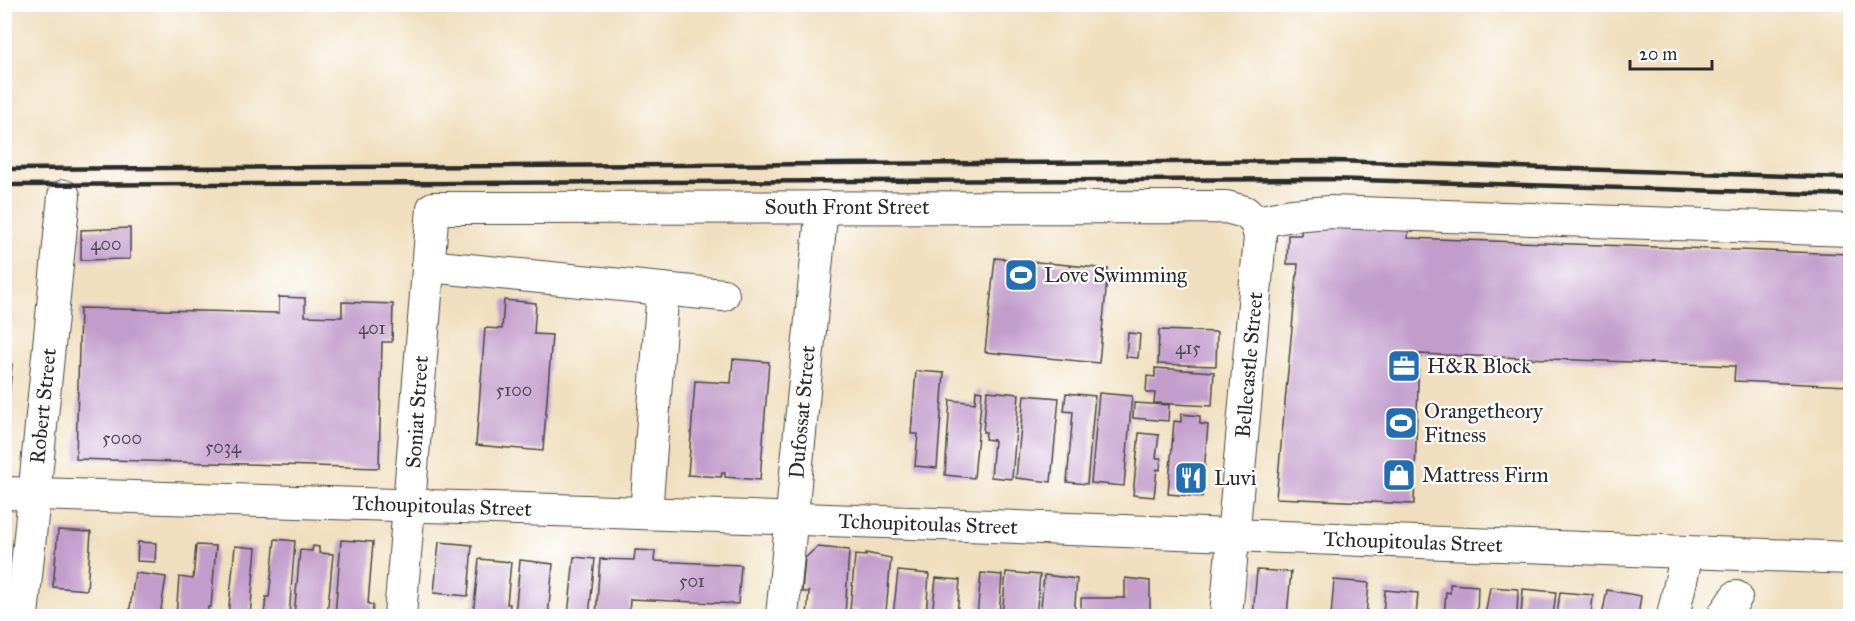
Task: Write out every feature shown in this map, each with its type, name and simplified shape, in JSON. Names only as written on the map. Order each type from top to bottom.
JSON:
[{"type":"street","name":"Robert Street","points":[[22,616],[19,494],[64,196]]},
{"type":"street","name":"Dufossat Street","points":[[782,616],[822,207]]},
{"type":"street","name":"South Front Street","points":[[433,208],[1226,207],[1245,212],[1256,222]]},
{"type":"street","name":"Soniat Street","points":[[400,616],[411,506],[433,208]]},
{"type":"street","points":[[1256,222],[1292,215],[1330,212],[1851,230]]},
{"type":"street","name":"Bellecastle Street","points":[[1226,616],[1260,237],[1256,222]]},
{"type":"street","points":[[428,266],[723,295]]},
{"type":"street","points":[[646,513],[663,289]]},
{"type":"street","name":"Tchoupitoulas Street","points":[[19,494],[792,518],[1851,558]]},
{"type":"street","points":[[1673,616],[1687,553]]},
{"type":"building","points":[[1302,223],[1409,224],[1408,238],[1850,254],[1850,386],[1734,381],[1735,366],[1419,354],[1414,504],[1276,498],[1298,264],[1287,264],[1288,235],[1301,235]]},
{"type":"building","points":[[130,228],[130,259],[81,260],[81,230]]},
{"type":"building","points":[[995,258],[1108,269],[1099,363],[985,352]]},
{"type":"building","points":[[279,297],[305,298],[305,316],[342,317],[342,302],[393,304],[392,342],[382,342],[379,468],[76,459],[80,308],[279,313]]},
{"type":"building","points":[[504,300],[536,303],[534,334],[552,335],[543,451],[476,445],[485,328],[502,329]]},
{"type":"building","points":[[1159,330],[1217,332],[1216,366],[1158,364]]},
{"type":"building","points":[[1128,333],[1140,334],[1138,358],[1126,357]]},
{"type":"building","points":[[733,359],[769,362],[760,480],[725,477],[725,473],[722,473],[721,477],[688,475],[695,381],[731,383]]},
{"type":"building","points":[[4,363],[12,364],[6,436],[4,436]]},
{"type":"building","points":[[1155,368],[1214,372],[1212,406],[1154,403],[1155,393],[1146,393],[1147,376],[1155,377]]},
{"type":"building","points":[[916,371],[944,373],[937,468],[915,466],[918,434],[911,434]]},
{"type":"building","points":[[976,390],[982,391],[974,478],[945,475],[950,400],[975,403]]},
{"type":"building","points":[[987,391],[1019,394],[1012,479],[991,477],[994,440],[985,439],[986,432],[983,432]]},
{"type":"building","points":[[1066,393],[1095,396],[1087,484],[1067,482],[1073,412],[1064,411]]},
{"type":"building","points":[[1099,393],[1132,396],[1124,486],[1091,483]]},
{"type":"building","points":[[1024,395],[1059,398],[1051,482],[1016,478]]},
{"type":"building","points":[[1134,403],[1169,405],[1168,421],[1133,418]]},
{"type":"building","points":[[1181,414],[1200,416],[1200,424],[1208,425],[1202,497],[1168,494],[1174,421],[1181,422]]},
{"type":"building","points":[[1139,433],[1159,435],[1156,458],[1161,458],[1160,470],[1157,469],[1154,497],[1133,495]]},
{"type":"building","points":[[58,530],[91,532],[87,590],[53,587]]},
{"type":"building","points":[[275,539],[295,541],[289,616],[264,616],[266,597],[269,597]]},
{"type":"building","points":[[341,540],[373,542],[368,604],[373,605],[372,616],[335,616]]},
{"type":"building","points":[[138,542],[156,543],[155,562],[137,561]]},
{"type":"building","points":[[439,542],[472,545],[468,596],[434,593]]},
{"type":"building","points":[[196,545],[216,546],[211,607],[208,607],[207,616],[176,616],[179,577],[193,579]]},
{"type":"building","points":[[235,546],[256,548],[250,616],[228,616]]},
{"type":"building","points":[[313,546],[319,547],[319,553],[333,554],[327,616],[294,616],[300,550],[312,551]]},
{"type":"building","points":[[817,547],[849,550],[845,616],[807,616],[809,592],[802,592],[805,558]]},
{"type":"building","points":[[635,550],[655,551],[654,561],[741,565],[738,604],[630,599],[629,616],[596,616],[600,559],[634,560]]},
{"type":"building","points":[[866,553],[891,558],[886,611],[883,616],[857,616],[858,610],[850,610],[855,555],[866,556]]},
{"type":"building","points":[[574,557],[595,559],[589,616],[568,616]]},
{"type":"building","points":[[479,559],[511,562],[507,604],[510,604],[509,616],[473,616]]},
{"type":"building","points":[[520,560],[553,564],[548,616],[515,616]]},
{"type":"building","points":[[1257,570],[1291,572],[1287,616],[1253,616]]},
{"type":"building","points":[[898,571],[929,574],[926,616],[893,616]]},
{"type":"building","points":[[1006,572],[1040,575],[1036,616],[1002,616]]},
{"type":"building","points":[[135,573],[166,577],[160,616],[129,615]]},
{"type":"building","points":[[981,573],[1002,575],[999,616],[977,616]]},
{"type":"building","points":[[1044,575],[1077,579],[1074,616],[1040,616]]},
{"type":"building","points":[[936,578],[960,580],[957,616],[932,616]]},
{"type":"building","points":[[1125,578],[1150,581],[1150,616],[1081,616],[1081,598],[1125,598]]},
{"type":"building","points":[[1334,580],[1369,583],[1366,616],[1331,616]]},
{"type":"building","points":[[1450,584],[1478,586],[1477,616],[1444,616],[1446,592],[1450,593]]},
{"type":"building","points":[[1490,587],[1518,589],[1517,616],[1485,616]]},
{"type":"building","points":[[1523,589],[1556,592],[1553,616],[1521,616]]},
{"type":"building","points":[[1385,590],[1418,593],[1416,616],[1383,616]]},
{"type":"building","points":[[1607,590],[1641,596],[1638,616],[1602,616]]},
{"type":"building","points":[[1560,592],[1593,595],[1591,616],[1557,616]]},
{"type":"building","points":[[643,612],[681,615],[681,616],[643,616]]},
{"type":"railway","points":[[4,169],[1336,161],[1850,178]]},
{"type":"railway","points":[[4,185],[1327,179],[1850,195]]},
{"type":"place","name":"Love Swimming","points":[[1021,275]]},
{"type":"place","name":"H&R Block","points":[[1404,366]]},
{"type":"place","name":"Orangetheory Fitness","points":[[1401,423]]},
{"type":"place","name":"Mattress Firm","points":[[1399,475]]},
{"type":"place","name":"Luvi","points":[[1191,478]]}]
